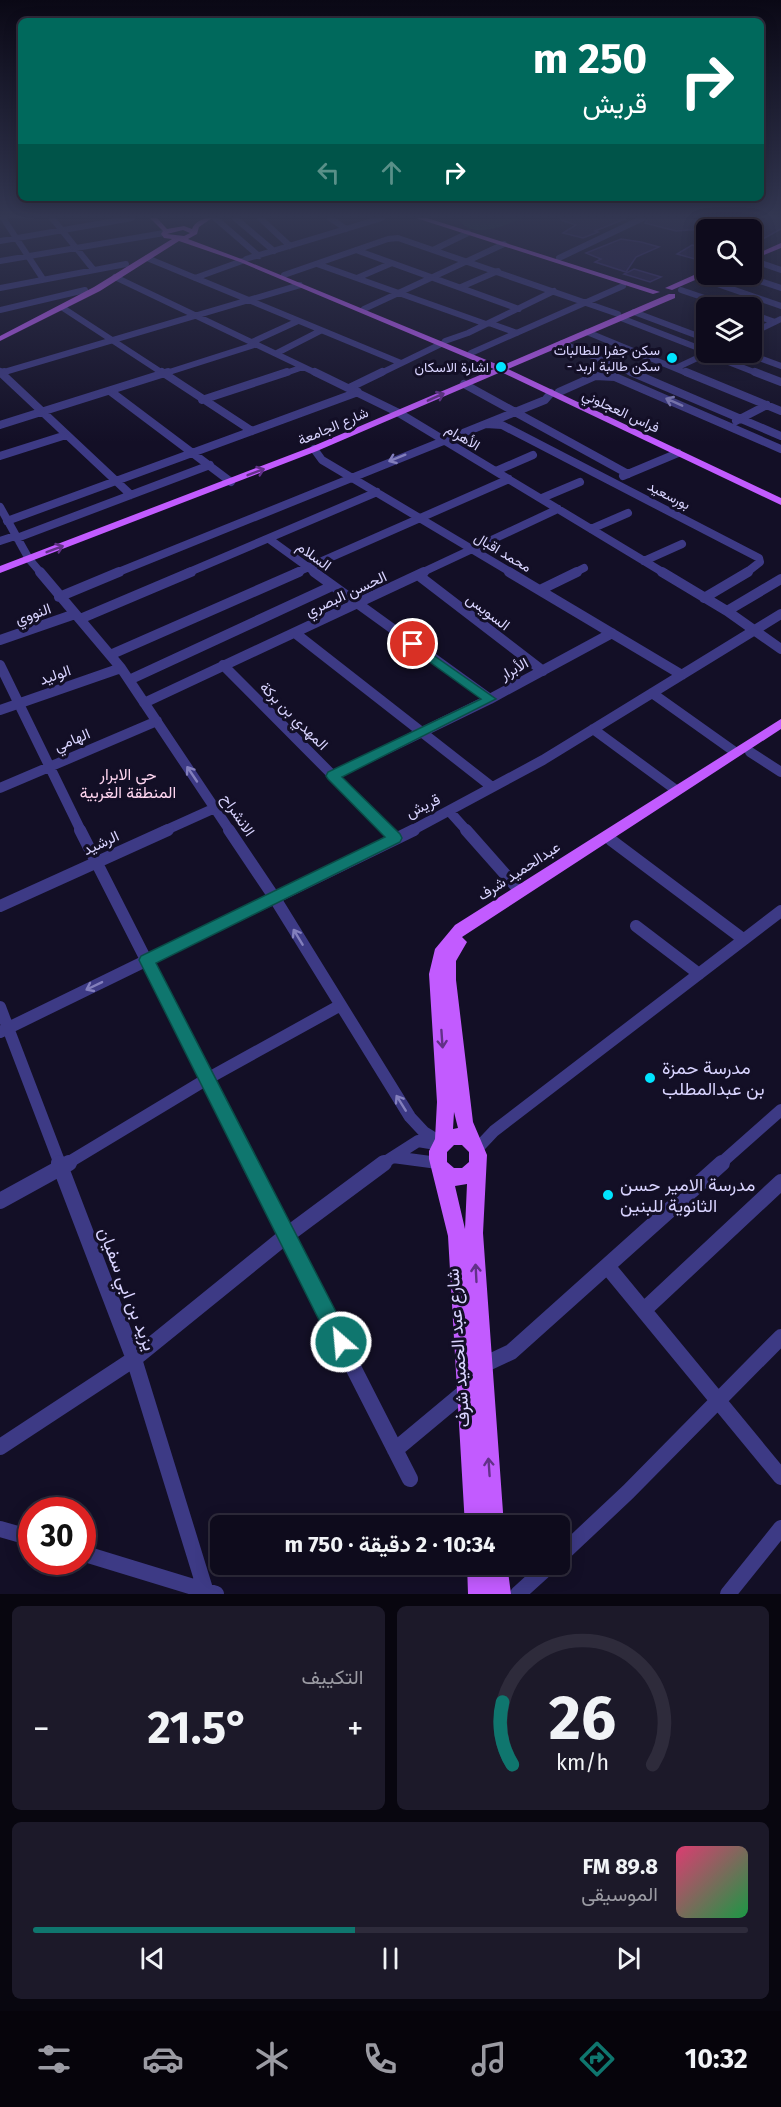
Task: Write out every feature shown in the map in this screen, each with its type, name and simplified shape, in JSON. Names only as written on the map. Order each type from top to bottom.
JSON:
[{"type":"main road","points":[[0,333],[44,314],[81,292]]},
{"type":"main road","points":[[0,339],[89,292]]},
{"type":"main road","name":"فراس العجلوني","points":[[319,292],[471,353],[781,498]]},
{"type":"main road","name":"فراس العجلوني","points":[[325,292],[502,367],[781,502]]},
{"type":"main road","name":"شارع الجامعة","points":[[502,367],[587,332],[665,292]]},
{"type":"main road","name":"شارع الجامعة","points":[[0,570],[314,449],[619,316],[634,312],[666,292]]},
{"type":"main road","points":[[488,374],[513,374]]},
{"type":"main road","name":"عبدالحميد شرف","points":[[476,1153],[464,1122],[447,980],[448,960],[451,952],[463,938],[482,923],[612,840],[743,752],[781,723]]},
{"type":"main road","name":"عبدالحميد شرف","points":[[441,1152],[446,1102],[437,961],[445,945],[460,929],[676,790],[781,732]]},
{"type":"main road","points":[[456,1137],[476,1153],[473,1172],[461,1177],[454,1176],[441,1152],[456,1137]]},
{"type":"main road","name":"شارع عبد الحميد شرف","points":[[441,1152],[457,1236],[475,1515]]},
{"type":"main road","name":"شارع عبد الحميد شرف","points":[[476,1153],[473,1213],[492,1515]]},
{"type":"main road","points":[[479,1575],[480,1594]]},
{"type":"main road","points":[[497,1575],[499,1594]]},
{"type":"street","points":[[0,310],[75,292]]},
{"type":"street","name":"الأهرام","points":[[148,292],[399,413],[726,611],[781,649]]},
{"type":"street","points":[[232,292],[400,363]]},
{"type":"street","points":[[1,373],[276,292]]},
{"type":"street","points":[[475,292],[519,309]]},
{"type":"street","points":[[349,388],[551,292]]},
{"type":"street","points":[[558,292],[696,347]]},
{"type":"street","points":[[471,353],[609,292]]},
{"type":"street","points":[[673,292],[696,298]]},
{"type":"street","points":[[747,292],[781,306]]},
{"type":"street","points":[[364,309],[399,293],[517,333]]},
{"type":"street","points":[[63,308],[252,431]]},
{"type":"street","points":[[634,312],[696,335]]},
{"type":"street","points":[[762,316],[778,320]]},
{"type":"street","points":[[762,328],[778,320]]},
{"type":"street","points":[[0,425],[255,343],[298,321]]},
{"type":"street","points":[[277,353],[320,331]]},
{"type":"street","points":[[587,332],[781,411]]},
{"type":"street","points":[[562,343],[781,436]]},
{"type":"street","points":[[676,368],[696,358]]},
{"type":"street","points":[[762,359],[781,366]]},
{"type":"street","points":[[735,363],[781,382]]},
{"type":"street","points":[[202,400],[303,367]]},
{"type":"street","points":[[1,373],[131,495]]},
{"type":"street","points":[[501,421],[515,412],[545,400],[555,392],[595,376],[609,375],[781,449]]},
{"type":"street","points":[[464,384],[628,474]]},
{"type":"street","points":[[110,391],[231,482]]},
{"type":"street","points":[[7,520],[358,392]]},
{"type":"street","points":[[727,425],[767,405]]},
{"type":"street","name":"بورسعيد","points":[[443,439],[480,425],[501,421],[759,558],[760,562],[756,567],[704,598]]},
{"type":"street","points":[[0,456],[66,435]]},
{"type":"street","points":[[59,597],[443,439]]},
{"type":"street","name":"محمد اقبال","points":[[314,449],[319,458],[682,675]]},
{"type":"street","points":[[611,481],[678,453]]},
{"type":"street","points":[[496,471],[533,455]]},
{"type":"street","points":[[0,541],[210,465]]},
{"type":"street","points":[[110,654],[509,479]]},
{"type":"street","points":[[542,498],[580,482]]},
{"type":"street","name":"النووي","points":[[0,640],[78,617],[377,492]]},
{"type":"street","name":"الانشراح","points":[[0,507],[29,559],[121,668],[274,897],[339,1006],[410,1117],[441,1152]]},
{"type":"street","name":"الحسن البصري","points":[[144,703],[558,509]]},
{"type":"street","points":[[591,529],[628,513]]},
{"type":"street","name":"السلام","points":[[269,539],[490,699]]},
{"type":"street","points":[[644,561],[682,544]]},
{"type":"street","points":[[540,590],[584,568]]},
{"type":"street","name":"السويس","points":[[418,575],[543,670]]},
{"type":"street","points":[[726,611],[781,579]]},
{"type":"street","points":[[129,680],[332,586]]},
{"type":"street","name":"قريش","points":[[4,1030],[450,812],[593,729],[781,614]]},
{"type":"street","points":[[295,633],[492,787]]},
{"type":"street","name":"الأبرار","points":[[332,776],[490,699],[612,633]]},
{"type":"street","points":[[0,665],[48,766],[410,1479]]},
{"type":"street","name":"المهدي بن بركة","points":[[223,665],[395,838]]},
{"type":"street","name":"الوليد","points":[[0,710],[121,668]]},
{"type":"street","points":[[652,693],[743,752],[781,772]]},
{"type":"street","name":"الهامي","points":[[0,788],[157,721]]},
{"type":"street","points":[[593,729],[676,790]]},
{"type":"street","name":"الرشيد","points":[[0,906],[215,808]]},
{"type":"street","points":[[450,812],[519,890]]},
{"type":"street","points":[[612,840],[743,939]]},
{"type":"street","points":[[476,1153],[494,1131],[781,911]]},
{"type":"street","points":[[636,926],[699,974]]},
{"type":"street","points":[[0,1201],[60,1168],[207,1079],[339,1006]]},
{"type":"street","name":"يزيد بن ابي سفيان","points":[[0,1007],[4,1030],[134,1359],[211,1591]]},
{"type":"street","points":[[481,1366],[511,1352],[781,1110]]},
{"type":"street","points":[[0,1447],[134,1359],[287,1235],[393,1157],[418,1141],[441,1152]]},
{"type":"street","points":[[393,1157],[441,1152]]},
{"type":"street","points":[[644,1310],[781,1182]]},
{"type":"street","points":[[607,1266],[781,1477]]},
{"type":"street","points":[[570,1547],[628,1492],[781,1337]]},
{"type":"street","points":[[395,1450],[467,1390]]},
{"type":"street","points":[[728,1594],[781,1528]]},
{"type":"street","points":[[0,1529],[18,1534]]},
{"type":"street","points":[[96,1557],[211,1591]]},
{"type":"street","points":[[518,1594],[539,1575]]},
{"type":"place","name":"سكن جفرا للطالبات - سكن طالبة اربد","points":[[672,358]]},
{"type":"place","name":"اشارة الاسكان","points":[[501,367]]},
{"type":"place","name":"مدرسة حمزة بن عبدالمطلب","points":[[650,1078]]},
{"type":"place","name":"مدرسة الامير حسن الثانوية للبنين","points":[[608,1195]]},
{"type":"district","name":"حي الابرار المنطقة الغربية","points":[[128,783]]},
{"type":"route","points":[[341,1342],[147,960],[395,838],[332,776],[490,699],[413,644]]}]
